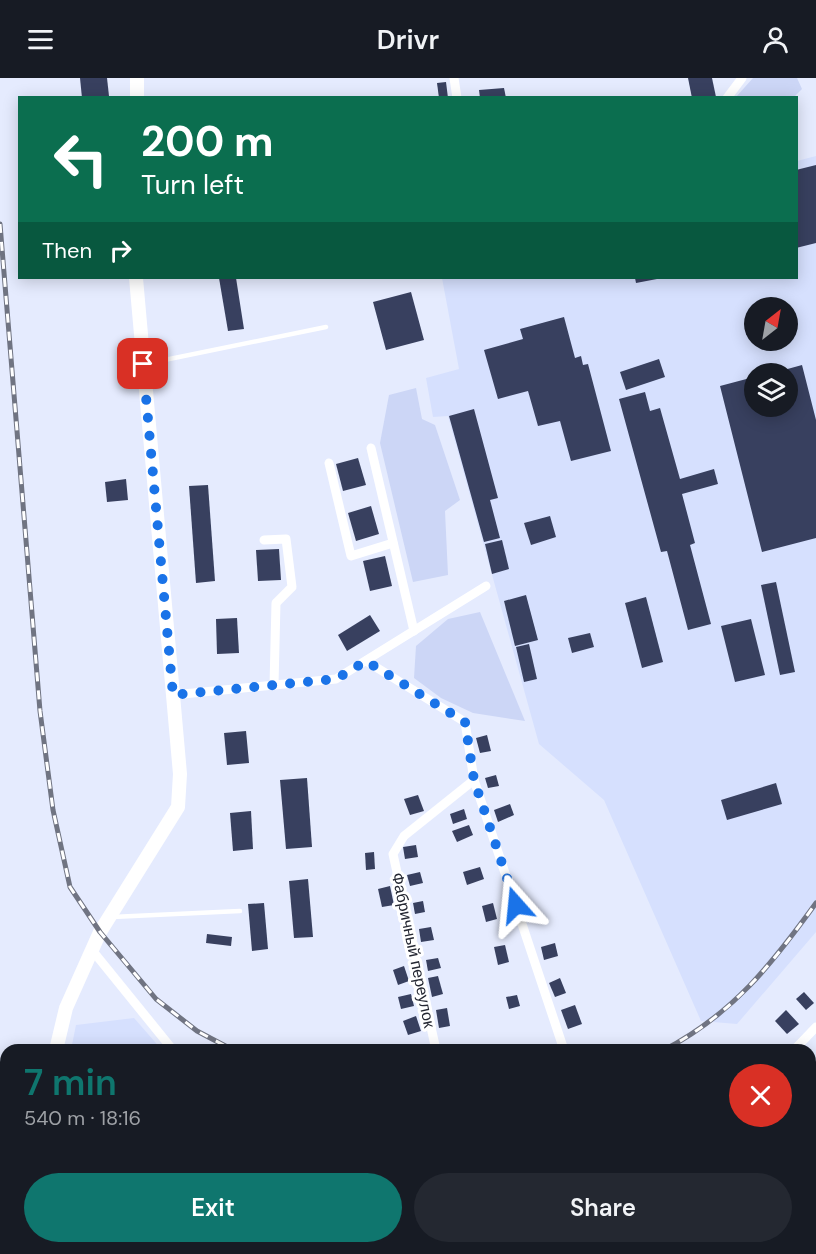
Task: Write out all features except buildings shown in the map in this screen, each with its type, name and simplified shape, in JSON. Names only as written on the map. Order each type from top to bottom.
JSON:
[{"type":"street","points":[[137,78],[137,96]]},
{"type":"street","points":[[454,78],[457,96]]},
{"type":"street","points":[[728,96],[742,78]]},
{"type":"street","points":[[57,1044],[66,1008],[92,950],[177,807],[180,774],[136,279]]},
{"type":"street","points":[[371,448],[414,631]]},
{"type":"street","points":[[329,463],[351,556],[393,543]]},
{"type":"street","points":[[264,540],[286,539],[292,587],[276,603],[274,685]]},
{"type":"street","points":[[173,695],[336,679],[486,586]]},
{"type":"street","points":[[366,661],[465,722],[474,780],[562,1044]]},
{"type":"street","name":"Фабричный переулок","points":[[435,1044],[393,854],[404,836],[474,780]]},
{"type":"street","points":[[92,950],[167,1044]]},
{"type":"street","points":[[800,1044],[816,1027]]},
{"type":"lane","points":[[143,364],[326,327]]},
{"type":"lane","points":[[110,917],[240,911]]},
{"type":"shaded area","points":[[753,78],[797,78],[802,89],[795,96],[737,96]]},
{"type":"shaded area","points":[[816,156],[816,932],[737,1024],[701,1021],[604,800],[539,744],[448,416],[433,417],[426,378],[459,369],[442,279],[798,279],[798,161]]},
{"type":"shaded area","points":[[416,388],[422,419],[435,425],[460,500],[445,511],[448,575],[413,582],[380,443],[389,395]]},
{"type":"shaded area","points":[[480,612],[525,721],[473,713],[441,698],[414,678],[416,646],[448,619]]},
{"type":"shaded area","points":[[134,1018],[157,1044],[72,1044],[76,1025]]},
{"type":"railway","points":[[0,224],[40,711],[53,810],[70,887],[100,932],[156,999],[197,1031],[222,1044]]},
{"type":"railway","points":[[675,1044],[731,1004],[767,967],[816,903]]},
{"type":"route","points":[[143,364],[173,695],[336,679],[366,661],[465,722],[474,780],[516,905]]}]
